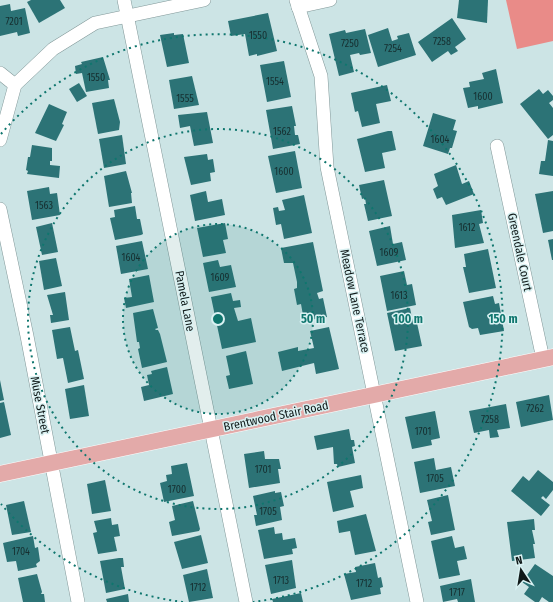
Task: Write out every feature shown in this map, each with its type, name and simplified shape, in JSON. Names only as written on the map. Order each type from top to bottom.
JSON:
[{"type":"main road","name":"Brentwood Stair Road","points":[[0,474],[548,358]]},
{"type":"street","name":"Pamela Lane","points":[[124,0],[246,602]]},
{"type":"street","points":[[0,140],[15,85],[53,49],[95,23],[204,0]]},
{"type":"street","points":[[297,3],[330,0]]},
{"type":"street","name":"Meadow Lane Terrace","points":[[297,3],[321,76],[327,167],[417,602]]},
{"type":"street","points":[[0,73],[15,85]]},
{"type":"street","name":"Greendale Court","points":[[498,146],[548,358]]},
{"type":"street","name":"Muse Street","points":[[0,209],[27,336],[78,602]]},
{"type":"shaded area","points":[[506,0],[553,0],[553,41],[517,49]]},
{"type":"building","points":[[31,0],[60,0],[65,8],[39,23],[27,2]]},
{"type":"building","points":[[459,0],[488,0],[487,23],[457,18]]},
{"type":"building","points":[[10,4],[11,11],[25,8],[30,33],[18,36],[17,32],[0,36],[0,6]]},
{"type":"building","points":[[268,13],[277,51],[257,56],[257,54],[249,56],[245,34],[231,36],[228,21]]},
{"type":"building","points":[[452,18],[466,39],[455,47],[458,51],[451,55],[448,51],[432,62],[418,42]]},
{"type":"building","points":[[388,28],[392,41],[398,39],[397,36],[409,33],[416,55],[378,67],[368,35]]},
{"type":"building","points":[[365,29],[371,53],[350,55],[354,72],[339,76],[329,34],[345,30],[346,33]]},
{"type":"building","points":[[174,33],[174,35],[183,34],[189,63],[167,67],[160,35]]},
{"type":"building","points":[[103,57],[110,80],[108,80],[109,88],[86,92],[82,73],[76,74],[75,66],[82,64],[81,62]]},
{"type":"building","points":[[284,61],[291,97],[267,102],[260,65]]},
{"type":"building","points":[[496,69],[503,103],[478,109],[478,106],[468,108],[463,88],[470,87],[469,82],[484,79],[482,73]]},
{"type":"building","points":[[192,76],[199,105],[174,109],[169,80]]},
{"type":"building","points":[[79,83],[87,96],[77,102],[69,89]]},
{"type":"building","points":[[387,85],[391,101],[376,104],[380,123],[362,127],[358,111],[355,112],[351,93]]},
{"type":"building","points":[[539,89],[543,94],[548,90],[553,96],[553,100],[549,103],[553,108],[553,135],[548,139],[520,104]]},
{"type":"building","points":[[114,99],[120,122],[119,130],[98,134],[92,103]]},
{"type":"building","points":[[49,104],[67,112],[62,124],[64,125],[56,141],[35,133]]},
{"type":"building","points":[[292,106],[296,126],[294,126],[295,135],[298,135],[300,144],[273,149],[266,110]]},
{"type":"building","points":[[207,112],[213,143],[194,146],[190,126],[180,128],[178,115]]},
{"type":"building","points":[[433,113],[456,120],[453,130],[457,131],[452,148],[450,148],[448,154],[423,146]]},
{"type":"building","points":[[392,131],[396,150],[382,153],[385,168],[365,172],[357,139]]},
{"type":"building","points":[[122,135],[126,164],[104,168],[99,139]]},
{"type":"building","points":[[548,140],[553,141],[553,176],[539,174],[541,161],[545,161]]},
{"type":"building","points":[[32,145],[52,148],[52,161],[50,161],[50,165],[60,166],[59,178],[27,174],[28,171],[26,170],[28,157],[30,157]]},
{"type":"building","points":[[295,151],[302,188],[276,193],[268,156]]},
{"type":"building","points":[[207,154],[208,160],[213,159],[215,172],[210,173],[211,181],[191,185],[184,157]]},
{"type":"building","points":[[456,165],[462,184],[469,181],[474,194],[446,205],[442,197],[437,199],[433,189],[438,186],[434,174]]},
{"type":"building","points":[[126,171],[132,193],[132,203],[109,207],[104,176]]},
{"type":"building","points":[[384,180],[392,216],[368,221],[364,204],[366,204],[365,198],[362,199],[359,185]]},
{"type":"building","points":[[49,187],[50,194],[57,193],[60,215],[32,220],[27,191]]},
{"type":"building","points":[[206,191],[208,202],[222,199],[225,215],[195,221],[190,195]]},
{"type":"building","points":[[553,191],[553,231],[543,233],[535,194]]},
{"type":"building","points":[[304,195],[312,233],[284,239],[281,224],[276,225],[273,208],[278,207],[279,211],[285,210],[282,200]]},
{"type":"building","points":[[135,206],[137,219],[140,219],[143,234],[115,240],[110,218],[115,217],[114,210]]},
{"type":"building","points":[[481,210],[483,223],[479,224],[484,243],[455,248],[452,215]]},
{"type":"building","points":[[52,223],[58,252],[42,255],[36,227]]},
{"type":"building","points":[[225,223],[228,239],[223,240],[226,253],[203,257],[197,228]]},
{"type":"building","points":[[390,226],[393,244],[402,242],[406,260],[377,266],[369,231]]},
{"type":"building","points":[[553,239],[553,260],[552,260],[548,240]]},
{"type":"building","points":[[142,241],[148,269],[121,274],[116,246]]},
{"type":"building","points":[[313,242],[323,291],[317,293],[319,299],[323,298],[327,317],[304,321],[301,304],[297,305],[294,289],[297,288],[297,282],[293,263],[284,263],[281,248]]},
{"type":"building","points":[[488,249],[496,288],[469,293],[463,267],[466,267],[464,254]]},
{"type":"building","points":[[56,258],[62,286],[44,290],[39,261]]},
{"type":"building","points":[[218,260],[220,267],[231,265],[236,287],[209,292],[203,263]]},
{"type":"building","points":[[404,271],[407,285],[412,284],[416,305],[387,311],[380,276]]},
{"type":"building","points":[[149,275],[154,302],[126,308],[124,298],[132,297],[129,279]]},
{"type":"building","points":[[65,292],[69,320],[51,323],[50,315],[53,315],[47,295]]},
{"type":"building","points":[[231,293],[233,301],[240,300],[241,307],[234,308],[238,321],[251,318],[256,342],[222,349],[211,297]]},
{"type":"building","points":[[493,296],[495,304],[499,303],[504,331],[480,335],[478,328],[472,329],[469,327],[463,302]]},
{"type":"building","points":[[410,308],[413,323],[417,323],[422,346],[395,351],[387,313]]},
{"type":"building","points":[[153,309],[158,328],[155,329],[158,330],[160,334],[167,362],[142,368],[138,349],[140,348],[139,342],[137,342],[133,313]]},
{"type":"building","points":[[70,327],[75,351],[78,350],[84,379],[68,383],[63,358],[57,359],[52,330]]},
{"type":"building","points":[[329,327],[339,369],[316,374],[314,363],[282,371],[278,352],[298,347],[298,351],[314,348],[310,331]]},
{"type":"building","points":[[246,351],[253,384],[229,389],[226,376],[230,375],[226,356]]},
{"type":"building","points":[[167,367],[173,394],[144,401],[141,387],[149,385],[147,375],[152,374],[151,371]]},
{"type":"building","points":[[0,380],[4,400],[0,401]]},
{"type":"building","points":[[84,385],[89,416],[70,419],[65,389]]},
{"type":"building","points":[[549,395],[553,420],[521,427],[516,402]]},
{"type":"building","points":[[4,402],[11,435],[0,438],[0,403]]},
{"type":"building","points":[[506,404],[510,428],[497,430],[499,437],[490,438],[489,430],[474,433],[469,411]]},
{"type":"building","points":[[435,411],[440,438],[431,440],[432,445],[412,449],[405,417]]},
{"type":"building","points":[[349,429],[351,440],[354,440],[355,446],[352,447],[355,463],[338,467],[337,464],[334,464],[333,447],[317,450],[314,436]]},
{"type":"building","points":[[264,451],[265,459],[279,459],[281,469],[278,469],[280,483],[249,488],[244,454]]},
{"type":"building","points":[[434,458],[436,470],[451,467],[455,486],[420,493],[414,462]]},
{"type":"building","points":[[187,463],[194,496],[164,502],[160,483],[167,481],[166,475],[172,474],[171,466]]},
{"type":"building","points":[[538,470],[553,482],[553,490],[546,499],[543,496],[541,498],[550,505],[541,516],[511,491],[523,476],[529,481]]},
{"type":"building","points":[[361,475],[363,488],[350,491],[354,507],[333,512],[327,482]]},
{"type":"building","points":[[105,480],[111,511],[92,514],[87,484]]},
{"type":"building","points":[[275,491],[275,493],[281,492],[284,506],[280,507],[282,520],[256,526],[254,515],[257,515],[253,496]]},
{"type":"building","points":[[448,495],[455,530],[431,535],[428,522],[432,521],[427,500]]},
{"type":"building","points":[[24,501],[31,532],[12,535],[6,505]]},
{"type":"building","points":[[193,501],[200,529],[199,531],[172,536],[169,522],[175,520],[172,506]]},
{"type":"building","points":[[366,514],[376,551],[355,555],[350,531],[339,533],[337,521]]},
{"type":"building","points":[[111,518],[112,525],[118,524],[120,536],[114,537],[117,551],[98,554],[93,533],[97,532],[94,521]]},
{"type":"building","points":[[534,519],[535,530],[532,530],[535,544],[533,544],[535,558],[512,561],[507,522]]},
{"type":"building","points":[[274,527],[275,534],[282,533],[283,540],[295,538],[297,548],[292,549],[293,554],[264,559],[258,530]]},
{"type":"building","points":[[201,535],[208,563],[182,569],[174,542]]},
{"type":"building","points":[[33,536],[35,548],[38,547],[40,561],[36,564],[37,567],[18,571],[16,561],[7,562],[3,543]]},
{"type":"building","points":[[452,536],[455,548],[464,546],[467,559],[457,561],[460,575],[439,579],[431,541]]},
{"type":"building","points":[[123,558],[124,567],[121,567],[125,589],[106,593],[100,561]]},
{"type":"building","points":[[292,560],[296,588],[271,594],[265,565]]},
{"type":"building","points":[[375,563],[378,578],[381,577],[383,587],[380,588],[381,594],[351,600],[344,574],[356,572],[355,567]]},
{"type":"building","points":[[535,564],[553,576],[553,602],[549,602],[542,597],[539,602],[535,602],[524,594],[529,587],[522,582]]},
{"type":"building","points":[[207,569],[213,598],[189,602],[183,575]]},
{"type":"building","points":[[37,574],[42,592],[41,594],[44,594],[45,602],[23,602],[18,578]]},
{"type":"building","points":[[471,579],[475,602],[458,602],[457,599],[443,602],[440,586]]},
{"type":"building","points":[[301,593],[303,602],[273,602],[272,599]]},
{"type":"building","points":[[128,594],[129,602],[107,602],[106,599]]}]
